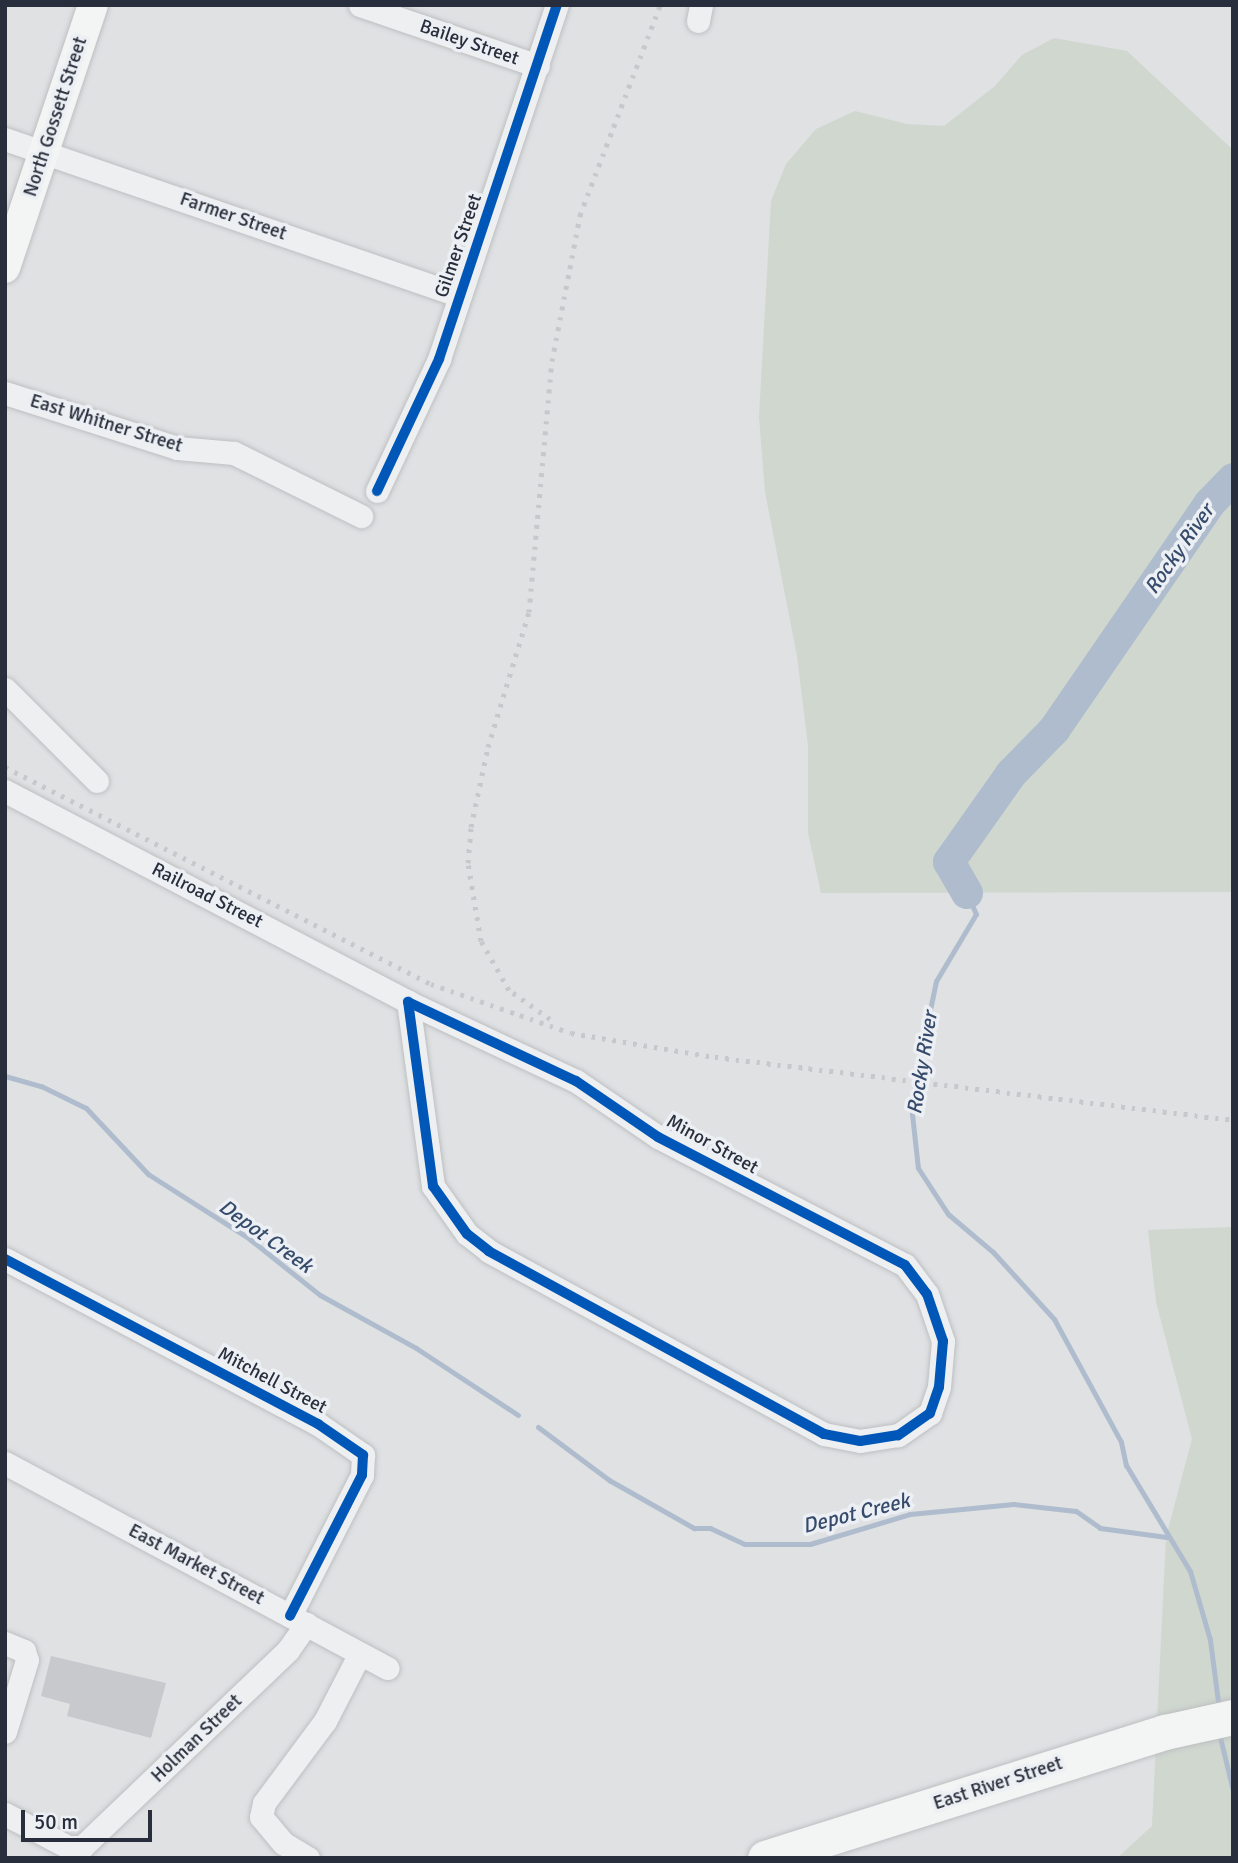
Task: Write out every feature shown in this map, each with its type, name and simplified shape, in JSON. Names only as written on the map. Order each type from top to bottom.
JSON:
[{"type":"highway","name":"East River Street","points":[[765,1858],[1166,1732],[1233,1717]]},
{"type":"main road","name":"North Gossett Street","points":[[5,268],[93,5]]},
{"type":"street","name":"Bailey Street","points":[[360,5],[538,66]]},
{"type":"street","name":"Gilmer Street","points":[[377,491],[439,359],[557,5]]},
{"type":"street","name":"Farmer Street","points":[[5,139],[460,296]]},
{"type":"street","name":"East Whitner Street","points":[[5,393],[177,448],[234,453],[361,516]]},
{"type":"street","points":[[5,689],[97,781]]},
{"type":"street","name":"Railroad Street","points":[[5,791],[408,1002]]},
{"type":"street","name":"Minor Street","points":[[408,1002],[576,1081],[658,1137],[905,1265],[927,1294],[943,1342],[939,1387],[930,1413],[898,1434],[860,1441],[824,1434],[489,1251],[467,1234],[433,1186],[408,1002]]},
{"type":"street","name":"Mitchell Street","points":[[5,1259],[317,1424],[363,1455],[362,1475],[298,1620]]},
{"type":"street","name":"East Market Street","points":[[5,1463],[387,1668]]},
{"type":"street","name":"Holman Street","points":[[5,1814],[68,1847],[82,1847],[288,1650],[298,1620]]},
{"type":"street","points":[[5,1643],[24,1651],[27,1660],[5,1732]]},
{"type":"street","points":[[308,1858],[283,1843],[261,1817],[264,1803],[325,1721],[359,1655]]},
{"type":"shaded area","points":[[1054,38],[1127,51],[1233,150],[1233,892],[821,893],[808,833],[808,746],[797,656],[765,492],[759,417],[771,201],[786,164],[816,129],[855,111],[907,124],[944,126],[995,86],[1022,55]]},
{"type":"shaded area","points":[[1233,1227],[1233,1858],[1117,1858],[1152,1826],[1166,1537],[1192,1439],[1156,1302],[1148,1230]]},
{"type":"building","points":[[51,1656],[166,1683],[151,1738],[67,1716],[70,1704],[41,1696]]},
{"type":"waterway","name":"Rocky River","points":[[967,893],[949,862],[1011,774],[1054,730],[1210,503],[1233,479]]},
{"type":"waterway","name":"Rocky River","points":[[967,893],[976,914],[936,981],[915,1082],[912,1114],[918,1168],[948,1214],[993,1252],[1054,1319],[1121,1442],[1126,1465],[1190,1571],[1210,1640],[1219,1709]]},
{"type":"waterway","name":"Depot Creek","points":[[5,1076],[41,1086],[86,1108],[148,1174],[247,1237],[320,1295],[416,1348],[518,1415]]},
{"type":"waterway","name":"Depot Creek","points":[[538,1427],[609,1480],[694,1528],[710,1528],[745,1544],[810,1544],[910,1514],[1014,1504],[1076,1511],[1100,1528],[1166,1537]]},
{"type":"waterway","name":"Rocky River","points":[[1219,1733],[1233,1791]]},
{"type":"railway","points":[[550,1019],[509,990],[481,941],[468,863],[471,827],[488,747],[529,612],[552,361],[580,215],[660,5]]},
{"type":"railway","points":[[5,767],[431,984],[571,1033],[715,1057],[1233,1120]]},
{"type":"cycle path","points":[[377,491],[439,359],[557,5]]},
{"type":"cycle path","points":[[408,1002],[576,1081],[658,1137],[905,1265],[927,1294],[943,1341],[939,1387],[930,1413],[898,1435],[860,1441],[824,1434],[489,1251],[467,1234],[433,1186],[408,1002]]},
{"type":"cycle path","points":[[5,1259],[318,1424],[363,1455],[362,1475],[290,1616]]}]
